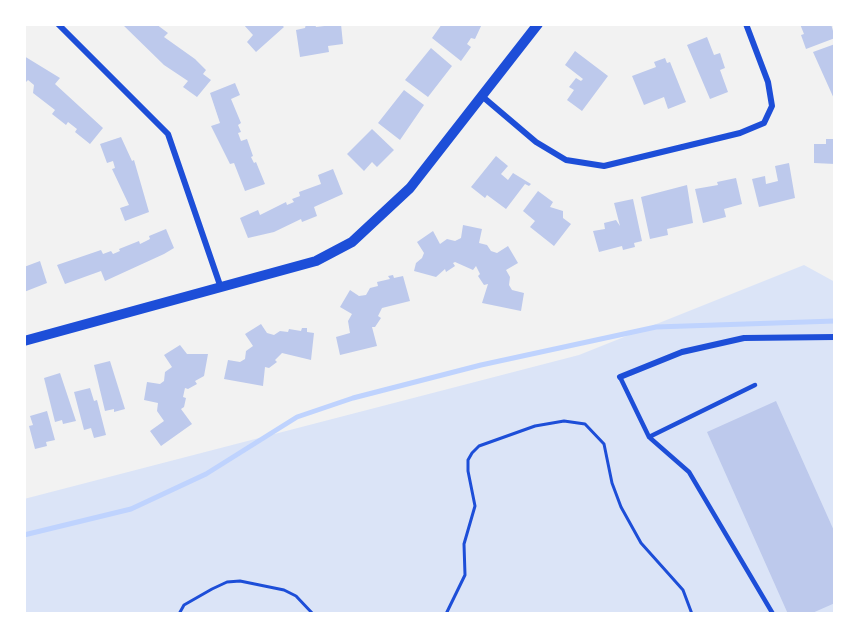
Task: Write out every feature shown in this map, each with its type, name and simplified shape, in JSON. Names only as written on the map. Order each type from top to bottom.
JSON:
[{"type":"street","points":[[58,24],[168,134],[221,289]]},
{"type":"street","points":[[24,341],[221,289],[316,261],[352,242],[410,188],[538,24]]},
{"type":"street","points":[[483,97],[546,148],[566,160],[604,166],[740,133],[764,123],[772,106],[768,82],[746,24]]},
{"type":"street","points":[[620,377],[698,349],[744,338],[835,337]]},
{"type":"lane","points":[[620,377],[649,437],[689,472],[773,614]]},
{"type":"lane","points":[[649,437],[755,385]]},
{"type":"path","points":[[446,614],[465,575],[464,544],[475,506],[468,471],[468,460],[472,453],[479,446],[535,426],[564,421],[585,424],[604,444],[612,483],[621,507],[641,543],[682,590],[692,614]]},
{"type":"path","points":[[178,614],[184,605],[212,589],[227,582],[240,581],[284,590],[296,596],[313,614]]},
{"type":"shaded area","points":[[804,265],[835,282],[835,614],[24,614],[24,499],[579,355]]},
{"type":"building","points":[[122,24],[156,24],[168,33],[164,37],[195,59],[206,70],[203,74],[211,80],[197,97],[183,87],[188,81],[164,65]]},
{"type":"building","points":[[243,24],[281,24],[284,27],[256,52],[247,42],[253,35]]},
{"type":"building","points":[[306,24],[315,24],[316,27],[341,24],[343,44],[328,46],[329,52],[300,57],[296,30],[305,28]]},
{"type":"building","points":[[442,24],[445,26],[447,24],[482,24],[475,39],[471,38],[467,44],[471,47],[461,61],[432,38]]},
{"type":"building","points":[[800,24],[831,24],[835,38],[806,49]]},
{"type":"building","points":[[707,37],[714,55],[720,53],[725,68],[720,70],[728,92],[710,99],[687,45]]},
{"type":"building","points":[[835,44],[835,101],[813,52]]},
{"type":"building","points":[[431,48],[452,66],[428,97],[405,80]]},
{"type":"building","points":[[575,51],[608,76],[582,111],[567,100],[574,90],[569,87],[576,78],[581,81],[583,79],[565,65]]},
{"type":"building","points":[[24,56],[60,78],[55,84],[103,128],[90,144],[75,132],[77,129],[68,122],[66,125],[52,114],[55,110],[33,93],[34,85],[28,80],[24,84]]},
{"type":"building","points":[[665,58],[667,63],[670,62],[686,102],[668,109],[664,97],[644,105],[632,76],[656,67],[654,62]]},
{"type":"building","points":[[235,83],[240,95],[231,99],[241,123],[238,125],[241,132],[238,133],[241,141],[247,139],[253,156],[251,157],[254,163],[256,162],[265,184],[245,191],[234,163],[230,164],[211,126],[220,123],[210,93]]},
{"type":"building","points":[[404,90],[424,105],[400,140],[378,123]]},
{"type":"building","points":[[372,129],[394,150],[377,167],[372,162],[364,171],[347,154]]},
{"type":"building","points":[[121,137],[132,161],[134,160],[149,212],[125,221],[120,208],[129,205],[112,169],[115,168],[113,161],[107,163],[100,144]]},
{"type":"building","points":[[826,139],[835,139],[835,164],[814,163],[814,144],[826,144]]},
{"type":"building","points":[[496,156],[508,166],[501,174],[508,180],[513,173],[531,184],[529,186],[525,184],[506,209],[487,195],[485,198],[471,187]]},
{"type":"building","points":[[789,163],[795,198],[759,207],[752,179],[765,176],[766,184],[778,181],[775,166]]},
{"type":"building","points":[[333,169],[343,194],[314,207],[317,216],[302,222],[301,219],[274,232],[248,238],[240,218],[258,210],[260,215],[286,202],[287,205],[294,202],[292,199],[300,196],[299,192],[321,184],[318,175]]},
{"type":"building","points":[[736,178],[742,204],[724,209],[726,217],[703,223],[695,189],[718,185],[717,182]]},
{"type":"building","points":[[687,185],[693,223],[667,229],[668,235],[650,239],[641,197]]},
{"type":"building","points":[[538,191],[553,202],[550,207],[563,211],[563,218],[571,224],[554,246],[530,227],[535,221],[523,211]]},
{"type":"building","points":[[633,199],[642,241],[634,243],[635,247],[623,250],[622,246],[599,252],[593,231],[605,229],[604,223],[616,220],[620,226],[614,203]]},
{"type":"building","points":[[463,225],[482,229],[479,243],[487,245],[491,251],[497,253],[508,246],[518,263],[506,270],[510,277],[509,285],[512,290],[524,293],[521,311],[482,303],[488,284],[484,285],[478,276],[480,274],[476,266],[473,270],[455,262],[453,263],[455,266],[446,272],[445,269],[436,277],[414,271],[416,263],[424,253],[417,242],[433,231],[440,244],[447,239],[455,241],[461,238]]},
{"type":"building","points":[[166,229],[174,248],[164,254],[105,281],[101,271],[65,284],[57,265],[101,250],[103,254],[111,251],[113,254],[139,241],[140,244],[150,239],[149,236]]},
{"type":"building","points":[[40,261],[47,283],[24,292],[24,267]]},
{"type":"building","points":[[393,275],[394,278],[403,276],[410,301],[382,308],[378,316],[381,318],[375,327],[372,327],[377,346],[340,355],[336,337],[350,333],[348,321],[352,314],[340,307],[350,290],[359,296],[366,295],[370,288],[378,286],[377,282],[390,279],[388,276]]},
{"type":"building","points":[[261,324],[267,333],[274,335],[280,331],[288,332],[289,329],[301,331],[302,328],[307,328],[307,332],[314,333],[311,360],[282,353],[275,360],[277,362],[269,368],[265,367],[263,386],[224,379],[228,360],[240,362],[245,359],[246,351],[253,346],[245,334]]},
{"type":"building","points":[[180,345],[187,354],[208,354],[204,376],[195,381],[197,384],[188,389],[185,388],[183,397],[186,398],[184,407],[181,409],[192,424],[161,446],[150,431],[164,421],[157,411],[158,403],[144,400],[147,382],[160,384],[164,381],[165,372],[172,367],[164,355]]},
{"type":"building","points":[[110,361],[125,409],[114,412],[114,409],[105,411],[94,365]]},
{"type":"building","points":[[60,373],[76,421],[63,424],[62,420],[55,422],[44,378]]},
{"type":"building","points":[[90,388],[94,401],[97,400],[106,435],[94,438],[91,428],[84,430],[74,392]]},
{"type":"building","points":[[776,401],[835,533],[835,603],[810,614],[788,614],[707,432]]},
{"type":"building","points":[[47,411],[55,440],[46,442],[47,446],[35,449],[29,426],[33,425],[30,416]]},
{"type":"waterway","points":[[24,535],[131,509],[206,474],[297,417],[353,398],[481,365],[656,327],[835,321]]}]
